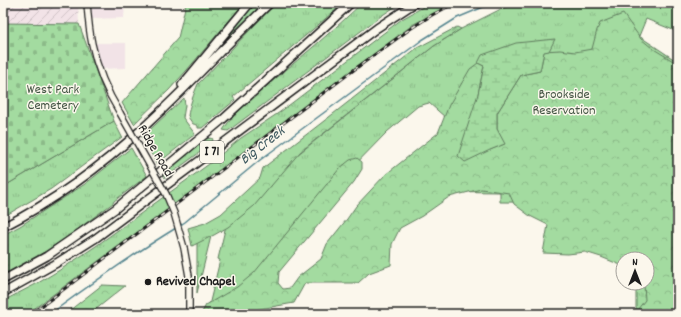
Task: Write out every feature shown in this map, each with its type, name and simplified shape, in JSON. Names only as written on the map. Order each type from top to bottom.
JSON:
[{"type":"highway","points":[[144,127],[180,88],[250,3]]},
{"type":"highway","points":[[3,227],[42,205],[107,159],[144,127],[202,72],[270,3]]},
{"type":"highway","points":[[3,280],[47,256],[115,209],[221,121],[351,3]]},
{"type":"highway","name":"I 71","points":[[3,293],[55,264],[96,238],[377,28],[415,3]]},
{"type":"main road","name":"Ridge Road","points":[[87,3],[92,43],[104,83],[166,194],[174,213],[184,248],[189,276],[189,314]]},
{"type":"shaded area","points":[[3,3],[78,3],[79,24],[3,23]]},
{"type":"shaded area","points":[[87,3],[125,3],[124,18],[88,19]]},
{"type":"shaded area","points":[[92,43],[126,43],[126,68],[99,69]]},
{"type":"green space","points":[[186,3],[244,3],[169,90],[134,124],[122,103],[178,38]]},
{"type":"green space","points":[[255,3],[263,3],[228,37],[226,36]]},
{"type":"green space","points":[[276,3],[342,3],[233,97],[235,100],[202,128],[198,128],[198,126],[193,124],[188,116],[189,108],[198,84]]},
{"type":"green space","points":[[362,3],[401,3],[381,16],[228,131],[223,130],[247,103],[341,23]]},
{"type":"green space","points":[[430,3],[453,3],[414,24],[27,314],[3,314],[3,301],[38,283],[96,246],[209,164],[241,138],[280,112],[402,19]]},
{"type":"green space","name":"Brookside Reservation","points":[[518,3],[674,3],[678,6],[678,32],[646,19],[639,36],[678,62],[678,314],[636,314],[636,291],[655,291],[655,251],[645,251],[635,203],[500,202],[500,192],[417,191],[454,125],[429,103],[418,106],[387,132],[345,175],[236,295],[231,314],[207,314],[220,260],[218,259],[227,221],[287,163],[434,46],[461,29],[501,9]]},
{"type":"green space","points":[[623,14],[641,39],[652,48],[678,64],[678,314],[634,314],[645,300],[644,291],[655,291],[655,251],[615,251],[615,263],[585,252],[568,254],[543,253],[548,225],[530,216],[514,204],[509,193],[481,189],[449,197],[422,216],[400,228],[392,244],[391,265],[369,273],[358,283],[305,283],[294,303],[254,310],[232,310],[220,314],[201,314],[206,305],[237,287],[254,273],[340,168],[350,160],[357,158],[362,162],[362,169],[354,182],[279,272],[278,283],[283,289],[290,288],[298,277],[321,259],[327,244],[356,206],[385,175],[438,133],[449,105],[470,69],[478,63],[484,66],[478,94],[490,150],[504,144],[497,129],[497,113],[521,75],[540,71],[544,51],[560,50],[575,52],[592,49],[600,23]]},
{"type":"green space","name":"West Park Cemetery","points":[[3,23],[79,24],[114,121],[3,187]]},
{"type":"green space","points":[[457,27],[461,29],[434,46],[300,152],[254,206],[228,227],[192,246],[188,228],[205,223],[221,214],[260,178],[263,168],[417,48]]},
{"type":"green space","points":[[555,39],[549,51],[544,52],[540,71],[521,75],[497,113],[497,129],[505,144],[465,162],[458,156],[478,94],[484,66],[478,63],[482,55],[516,43]]},
{"type":"green space","points":[[184,98],[185,105],[183,118],[195,134],[157,164],[142,137]]},
{"type":"green space","points":[[114,121],[122,137],[51,189],[3,217],[3,187]]},
{"type":"green space","points":[[212,138],[213,140],[211,144],[165,178],[163,174],[206,139]]},
{"type":"green space","points":[[131,148],[147,176],[66,238],[21,267],[3,276],[3,235],[20,226],[85,184]]},
{"type":"green space","points":[[213,228],[197,293],[197,237]]},
{"type":"green space","points":[[102,285],[125,286],[90,314],[65,314]]},
{"type":"waterway","name":"Big Creek","points":[[179,226],[260,160],[422,40],[457,18],[493,3]]},
{"type":"waterway","name":"Big Creek","points":[[50,314],[112,270],[176,228]]},
{"type":"railway","points":[[31,314],[355,69],[410,29],[455,3]]},
{"type":"place","name":"Revived Chapel","points":[[148,282]]}]
